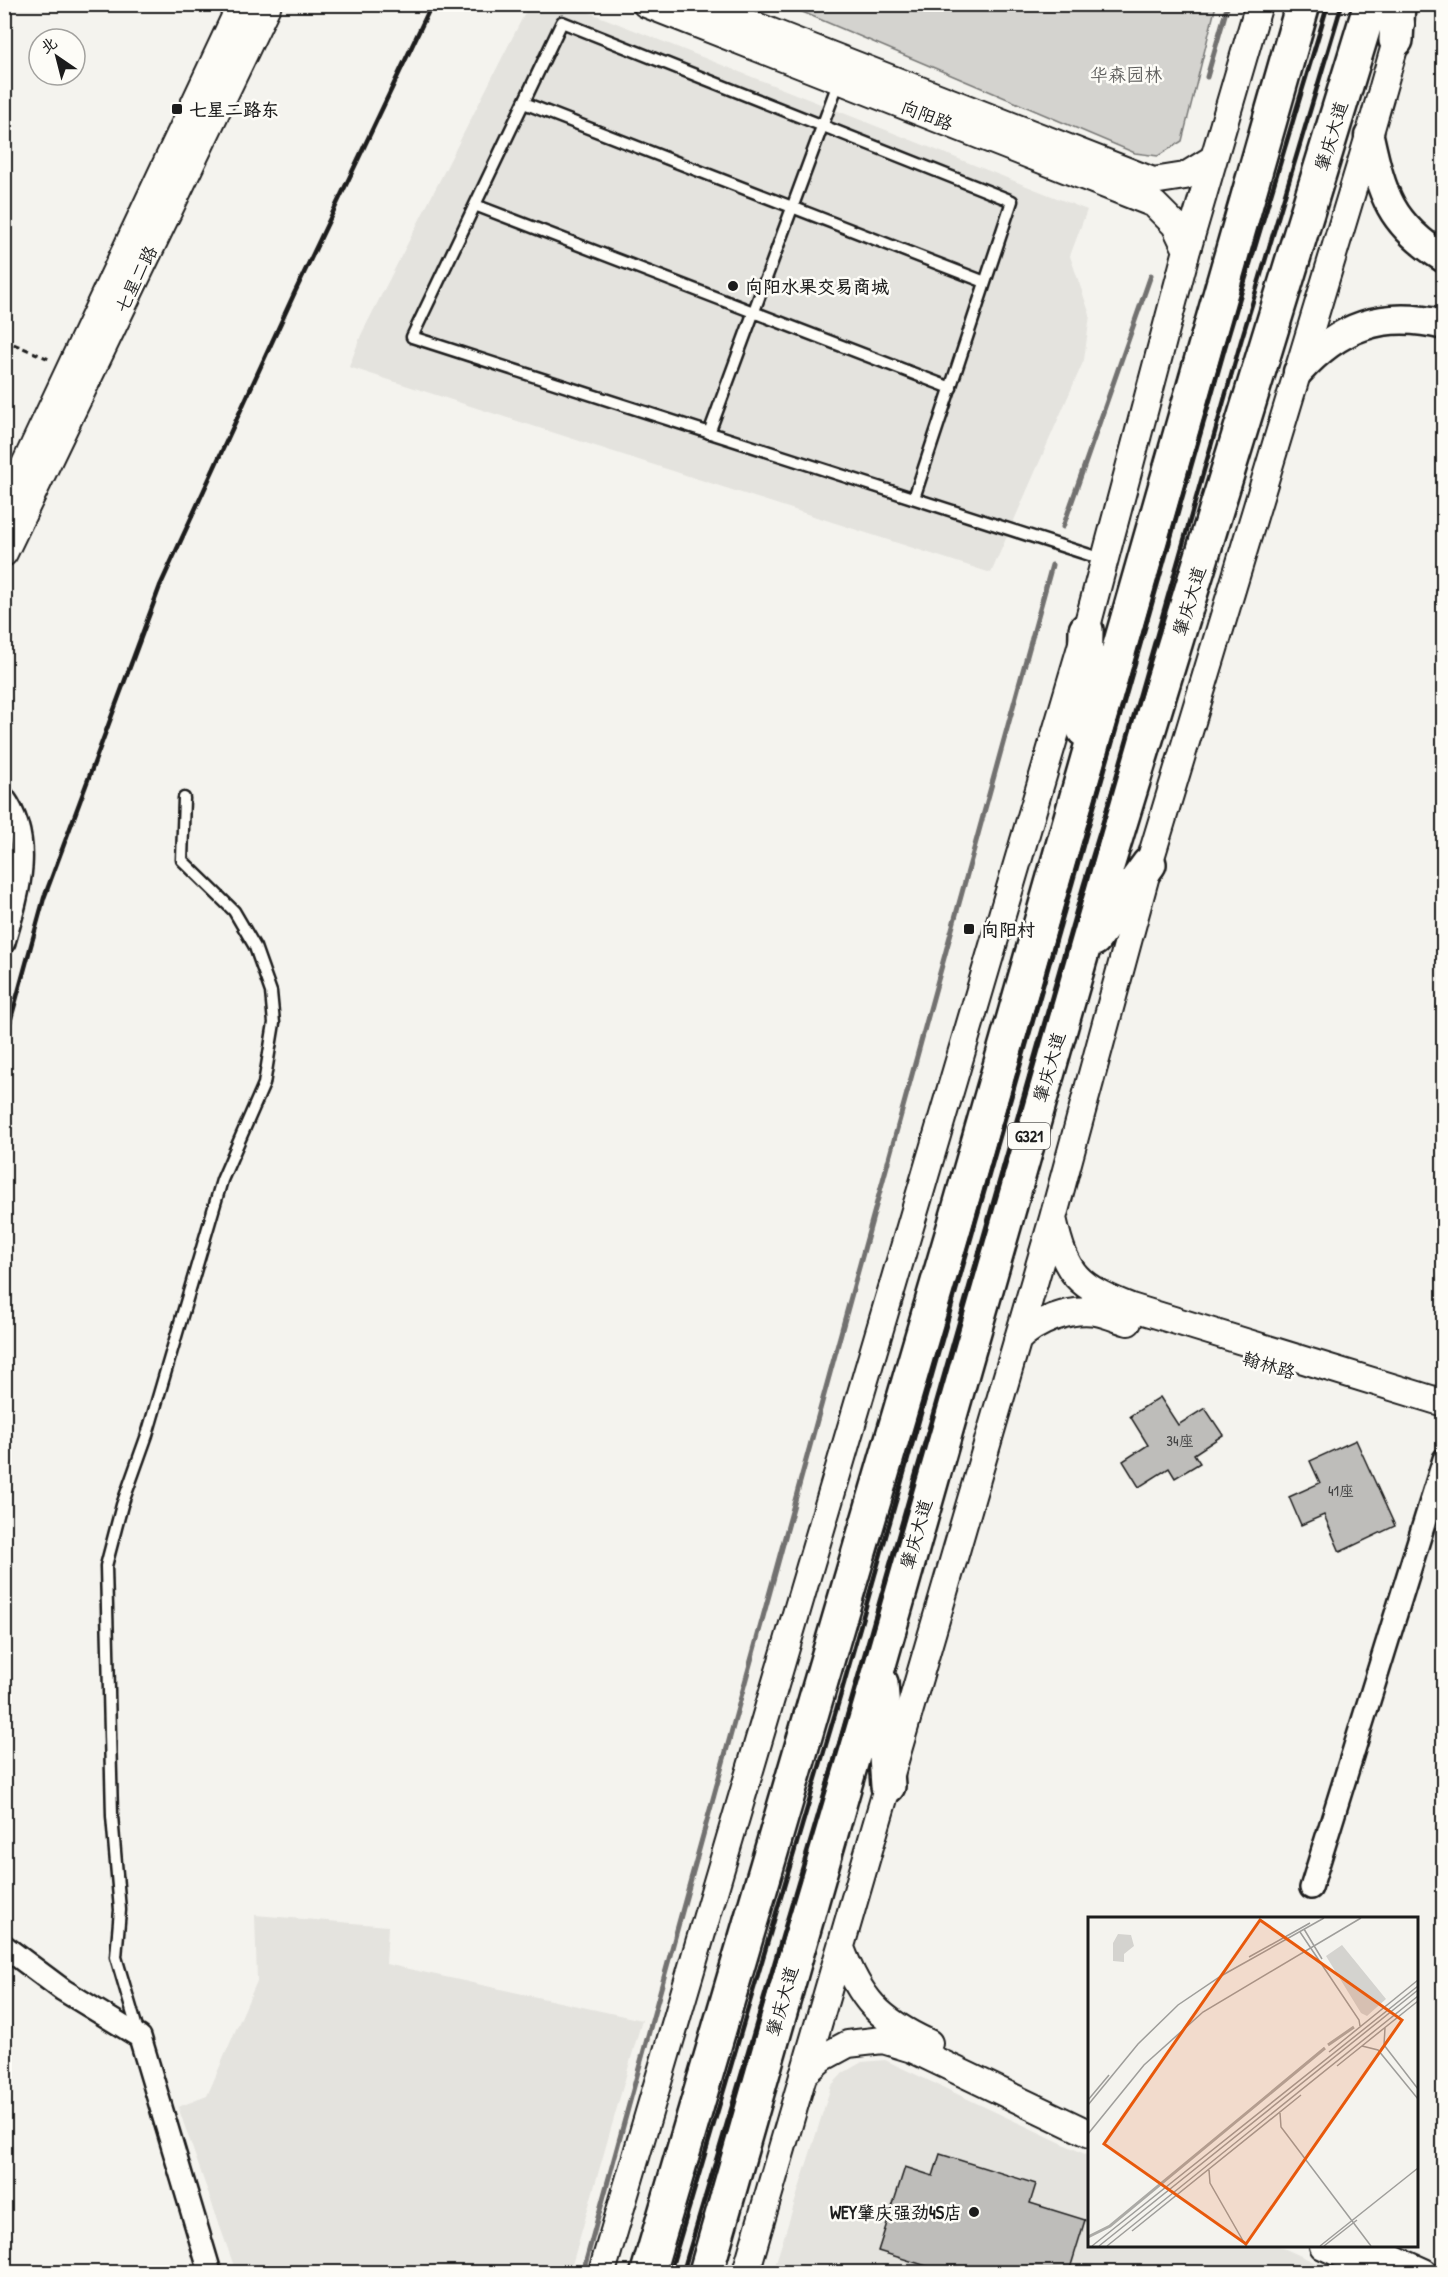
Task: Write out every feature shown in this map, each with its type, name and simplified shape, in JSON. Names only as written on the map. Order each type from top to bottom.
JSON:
[{"type":"highway","name":"G321","points":[[648,2272],[949,1247],[1303,4]]},
{"type":"highway","name":"肇庆大道","points":[[706,2272],[1081,957],[1371,4]]},
{"type":"highway","points":[[1396,40],[1398,4]]},
{"type":"highway","points":[[1084,774],[1086,630]]},
{"type":"highway","points":[[1081,957],[1149,864]]},
{"type":"highway","points":[[880,1659],[888,1786]]},
{"type":"main road","points":[[1369,136],[1384,195],[1395,215],[1410,233],[1443,258]]},
{"type":"main road","points":[[1298,372],[1314,354],[1334,339],[1370,323],[1402,318],[1425,320],[1443,325]]},
{"type":"street","name":"七星二路","points":[[4,509],[241,4]]},
{"type":"street","name":"七星二路","points":[[4,553],[268,4]]},
{"type":"street","name":"向阳路","points":[[646,4],[1153,181],[1185,176],[1214,158]]},
{"type":"street","name":"向阳路","points":[[700,4],[843,71],[1154,204],[1175,225],[1187,250]]},
{"type":"street","points":[[602,2272],[1086,630],[1187,250],[1259,4]]},
{"type":"street","points":[[746,2272],[1053,1218],[1149,864],[1407,4]]},
{"type":"street","points":[[4,798],[12,810],[21,834],[22,859],[19,890],[4,942]]},
{"type":"street","points":[[1017,1340],[1027,1330],[1056,1316],[1102,1306],[1094,1292],[1071,1271],[1059,1248],[1053,1218]]},
{"type":"street","name":"翰林路","points":[[1102,1306],[1131,1308],[1443,1403]]},
{"type":"street","name":"翰林路","points":[[1102,1306],[1443,1418]]},
{"type":"street","points":[[1311,1888],[1443,1459]]},
{"type":"street","points":[[4,1946],[63,1990],[140,2037],[210,2272]]},
{"type":"street","points":[[841,1948],[861,1994],[888,2020],[911,2035],[1088,2118]]},
{"type":"street","points":[[803,2075],[822,2058],[848,2044],[883,2040],[912,2049],[1088,2134]]},
{"type":"street","points":[[1325,2247],[1380,2272]]},
{"type":"street","points":[[1368,2247],[1424,2272]]},
{"type":"lane","points":[[914,498],[1012,201],[562,22],[412,338],[1105,560]]},
{"type":"lane","points":[[709,433],[843,71]]},
{"type":"lane","points":[[524,102],[986,282]]},
{"type":"lane","points":[[475,205],[951,388]]},
{"type":"lane","points":[[140,2037],[116,1957],[120,1910],[111,1816],[106,1566],[122,1505],[147,1435],[222,1180],[264,1084],[274,1023],[271,992],[255,947],[234,911],[182,860],[184,798]]},
{"type":"path","points":[[4,340],[70,368]]},
{"type":"shaded area","name":"向阳水果交易商城","points":[[529,5],[571,5],[1087,210],[1070,256],[1090,315],[1084,360],[991,573],[349,367],[361,335]]},
{"type":"shaded area","points":[[255,1915],[388,1926],[386,1964],[642,2020],[570,2272],[236,2272],[178,2107],[207,2096],[257,1981]]},
{"type":"shaded area","points":[[885,2060],[1088,2156],[1088,2247],[1281,2247],[1336,2272],[773,2272],[831,2086],[843,2073],[862,2062]]},
{"type":"green space","name":"华森园林","points":[[786,5],[1216,5],[1182,141],[1158,156],[1135,153]]},
{"type":"building","points":[[1160,1397],[1178,1425],[1205,1408],[1223,1435],[1194,1454],[1200,1463],[1175,1478],[1169,1468],[1139,1487],[1123,1461],[1148,1445],[1130,1416]]},
{"type":"building","points":[[1356,1440],[1395,1526],[1340,1552],[1324,1515],[1301,1525],[1289,1497],[1320,1483],[1310,1461]]},
{"type":"building","name":"WEY肇庆强劲4S店","points":[[940,2154],[1036,2184],[1030,2203],[1085,2220],[1069,2272],[946,2272],[878,2251],[905,2167],[933,2176]]},
{"type":"waterway","points":[[1207,77],[1228,4]]},
{"type":"waterway","points":[[1063,527],[1151,275]]},
{"type":"waterway","points":[[583,2272],[1052,565]]},
{"type":"railway","points":[[4,1044],[44,898],[160,586],[294,294],[432,4]]},
{"type":"railway","points":[[670,2272],[840,1697],[1228,337],[1328,4]]},
{"type":"railway","points":[[683,2272],[852,1701],[1241,341],[1342,4]]},
{"type":"place","name":"七星二路东","points":[[177,109]]},
{"type":"place","name":"向阳水果交易商城","points":[[733,286]]},
{"type":"place","name":"向阳村","points":[[969,929]]},
{"type":"place","name":"WEY肇庆强劲4S店","points":[[974,2212]]}]
